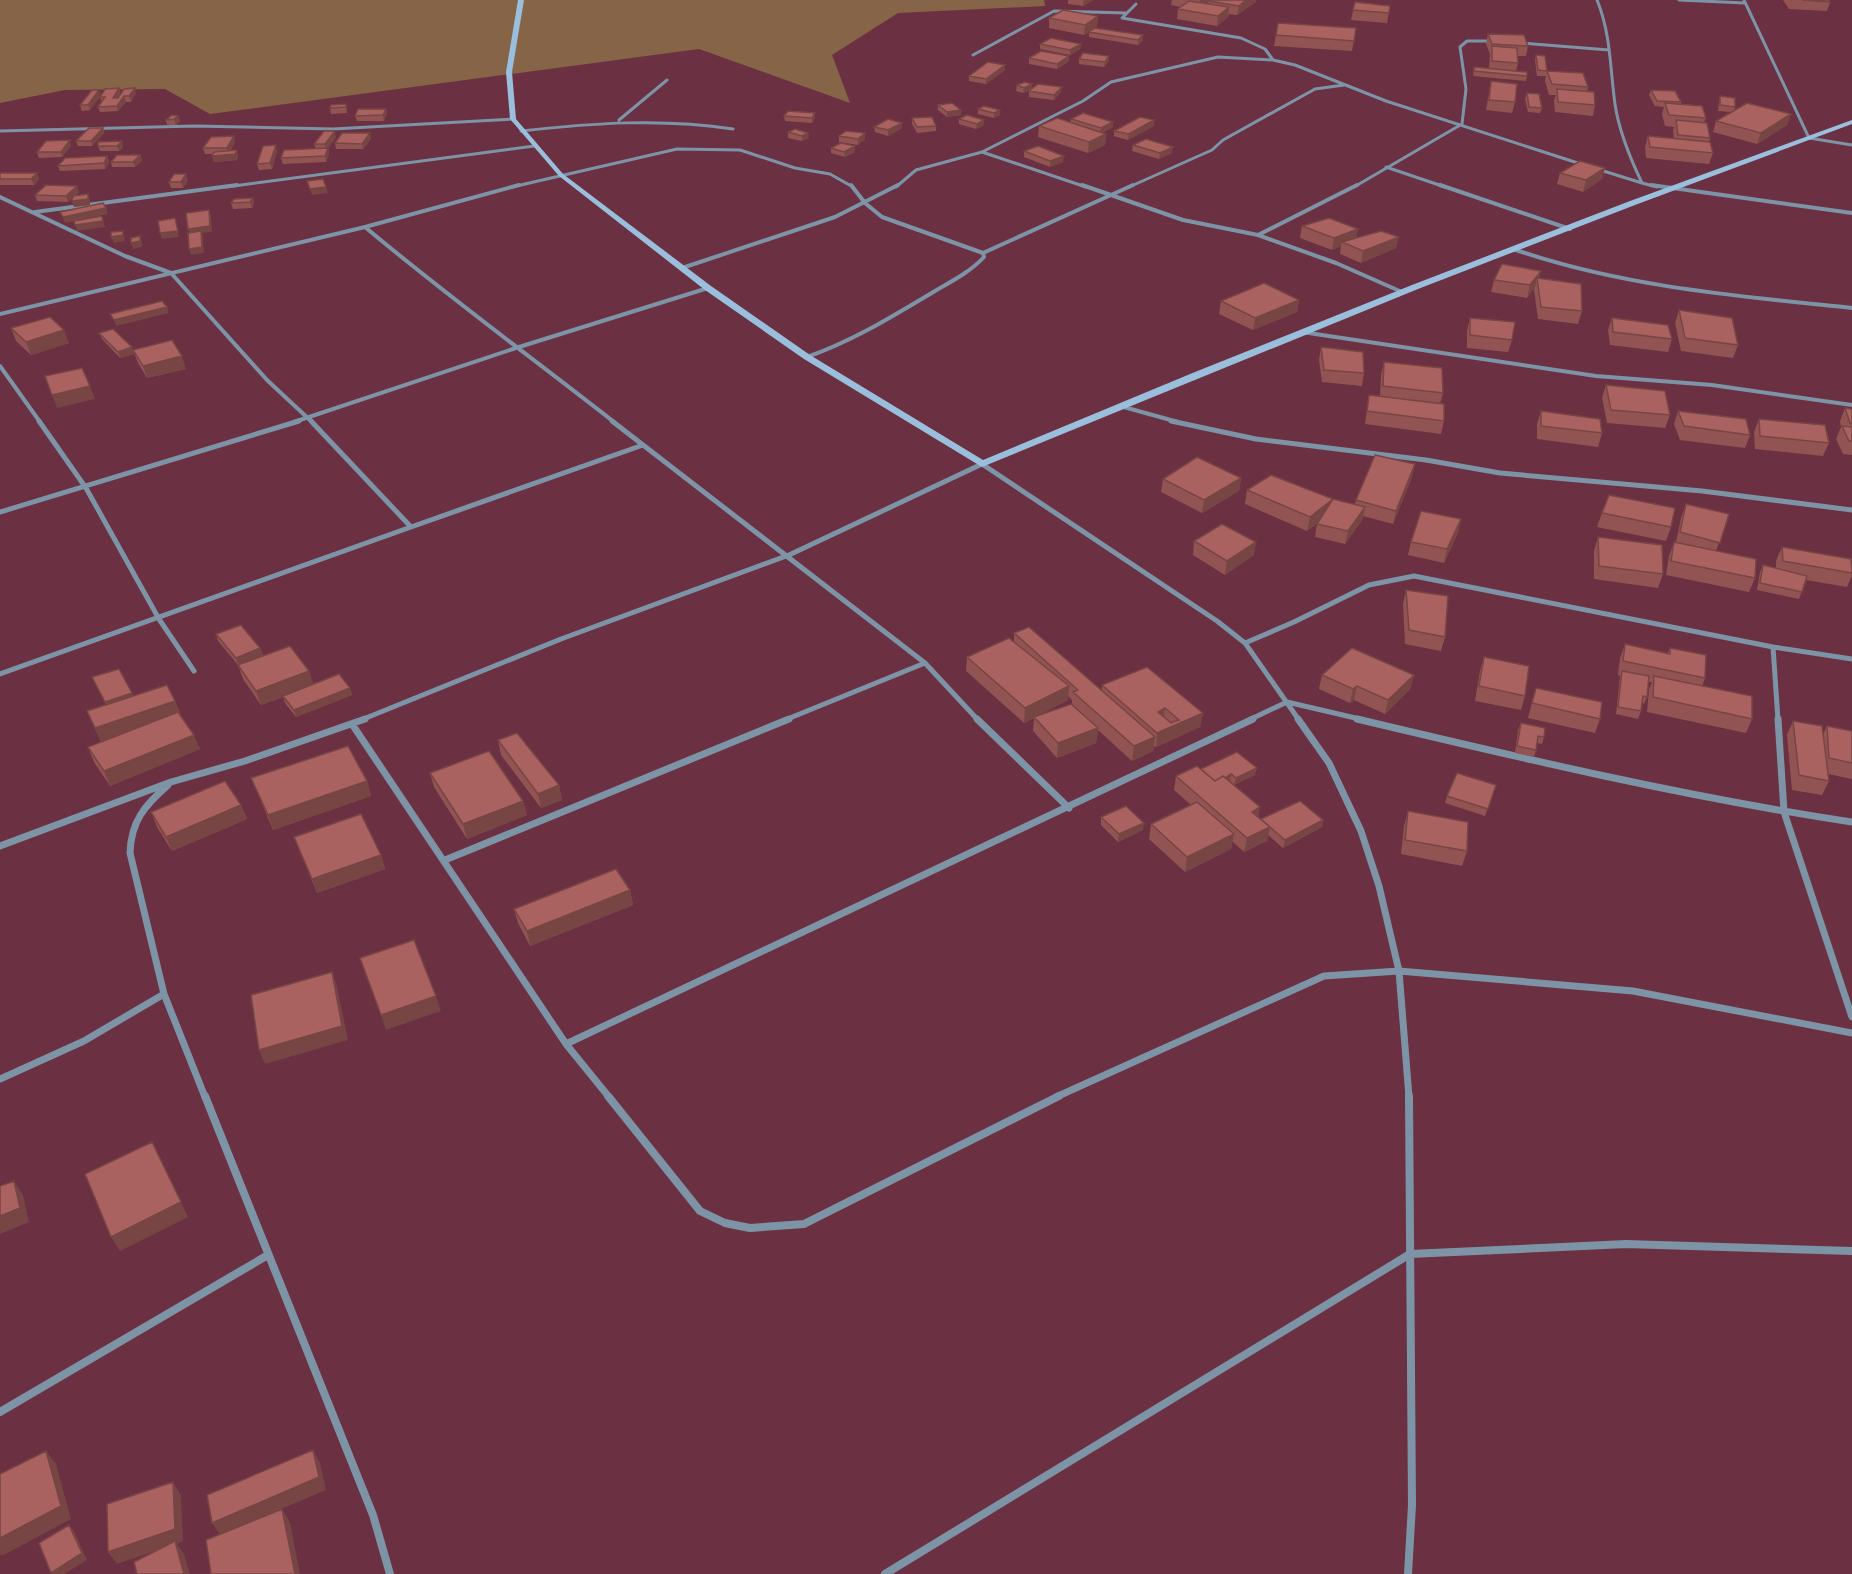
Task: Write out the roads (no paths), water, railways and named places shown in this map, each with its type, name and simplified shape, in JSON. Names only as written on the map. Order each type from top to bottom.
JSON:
[{"type":"street","points":[[521,0],[509,72],[513,118],[521,131],[561,175],[708,288],[807,357],[982,464],[1217,621],[1245,643],[1329,763],[1361,831],[1379,886],[1399,971],[1411,1118],[1412,1505],[1408,1574]]},
{"type":"street","points":[[1597,0],[1606,22],[1615,106],[1634,167],[1642,183]]},
{"type":"street","points":[[1679,0],[1745,1],[1809,138]]},
{"type":"street","points":[[1136,4],[1122,18],[1131,22],[1218,34],[1254,42],[1273,60]]},
{"type":"street","points":[[973,55],[1054,11],[1126,13]]},
{"type":"street","points":[[1462,124],[1466,89],[1461,43],[1505,42]]},
{"type":"street","points":[[1517,42],[1609,50]]},
{"type":"street","points":[[682,268],[783,236],[865,203],[892,190],[927,165],[982,152],[1083,100],[1111,82],[1218,57],[1273,60],[1295,64],[1386,101],[1670,190],[1852,213]]},
{"type":"street","points":[[619,120],[667,80]]},
{"type":"street","points":[[0,314],[364,226],[561,175],[677,149],[740,150],[795,168],[830,174],[845,180],[859,192],[865,203],[882,217],[983,253],[1212,150],[1223,140],[1315,89],[1345,85]]},
{"type":"street","points":[[0,130],[194,126],[333,129],[513,118]]},
{"type":"street","points":[[521,131],[619,120],[685,120],[733,129]]},
{"type":"street","points":[[0,846],[171,782],[245,761],[352,724],[561,639],[789,555],[982,464],[1117,405],[1513,249],[1852,122]]},
{"type":"street","points":[[1258,236],[1337,197],[1386,166],[1462,124]]},
{"type":"street","points":[[1809,138],[1852,145]]},
{"type":"street","points":[[33,212],[534,146]]},
{"type":"street","points":[[982,152],[1111,195],[1165,216],[1205,227],[1258,236],[1336,263],[1402,292]]},
{"type":"street","points":[[1386,166],[1570,229]]},
{"type":"street","points":[[0,197],[125,256],[171,273],[267,380],[308,418],[411,527]]},
{"type":"street","points":[[364,226],[434,285],[519,346],[925,663],[977,719],[1069,808]]},
{"type":"street","points":[[1513,249],[1546,263],[1629,280],[1852,308]]},
{"type":"street","points":[[807,357],[830,349],[880,324],[972,269],[984,256],[983,253]]},
{"type":"street","points":[[0,513],[308,418],[519,346],[708,288]]},
{"type":"street","points":[[1302,332],[1596,376],[1712,385],[1852,405]]},
{"type":"street","points":[[0,366],[86,488],[159,619],[194,671]]},
{"type":"street","points":[[1117,405],[1163,419],[1267,440],[1426,460],[1500,473],[1702,491],[1852,510]]},
{"type":"street","points":[[0,674],[643,445]]},
{"type":"street","points":[[1245,643],[1299,620],[1376,580],[1393,576],[1414,576],[1773,647],[1852,658]]},
{"type":"street","points":[[1773,647],[1784,812],[1852,1017]]},
{"type":"street","points":[[445,860],[925,663]]},
{"type":"street","points":[[566,1044],[1069,808],[1287,702],[1560,768],[1784,812],[1852,822]]},
{"type":"street","points":[[352,724],[566,1044],[700,1211],[718,1223],[744,1229],[771,1229],[804,1224],[1026,1111],[1324,976],[1399,971],[1633,991],[1852,1033]]},
{"type":"street","points":[[171,782],[149,801],[129,834],[130,853],[164,994],[373,1515],[390,1574]]},
{"type":"street","points":[[0,1079],[84,1041],[164,994]]},
{"type":"street","points":[[885,1574],[1410,1254],[1626,1244],[1852,1251]]},
{"type":"street","points":[[0,1412],[268,1255]]}]
